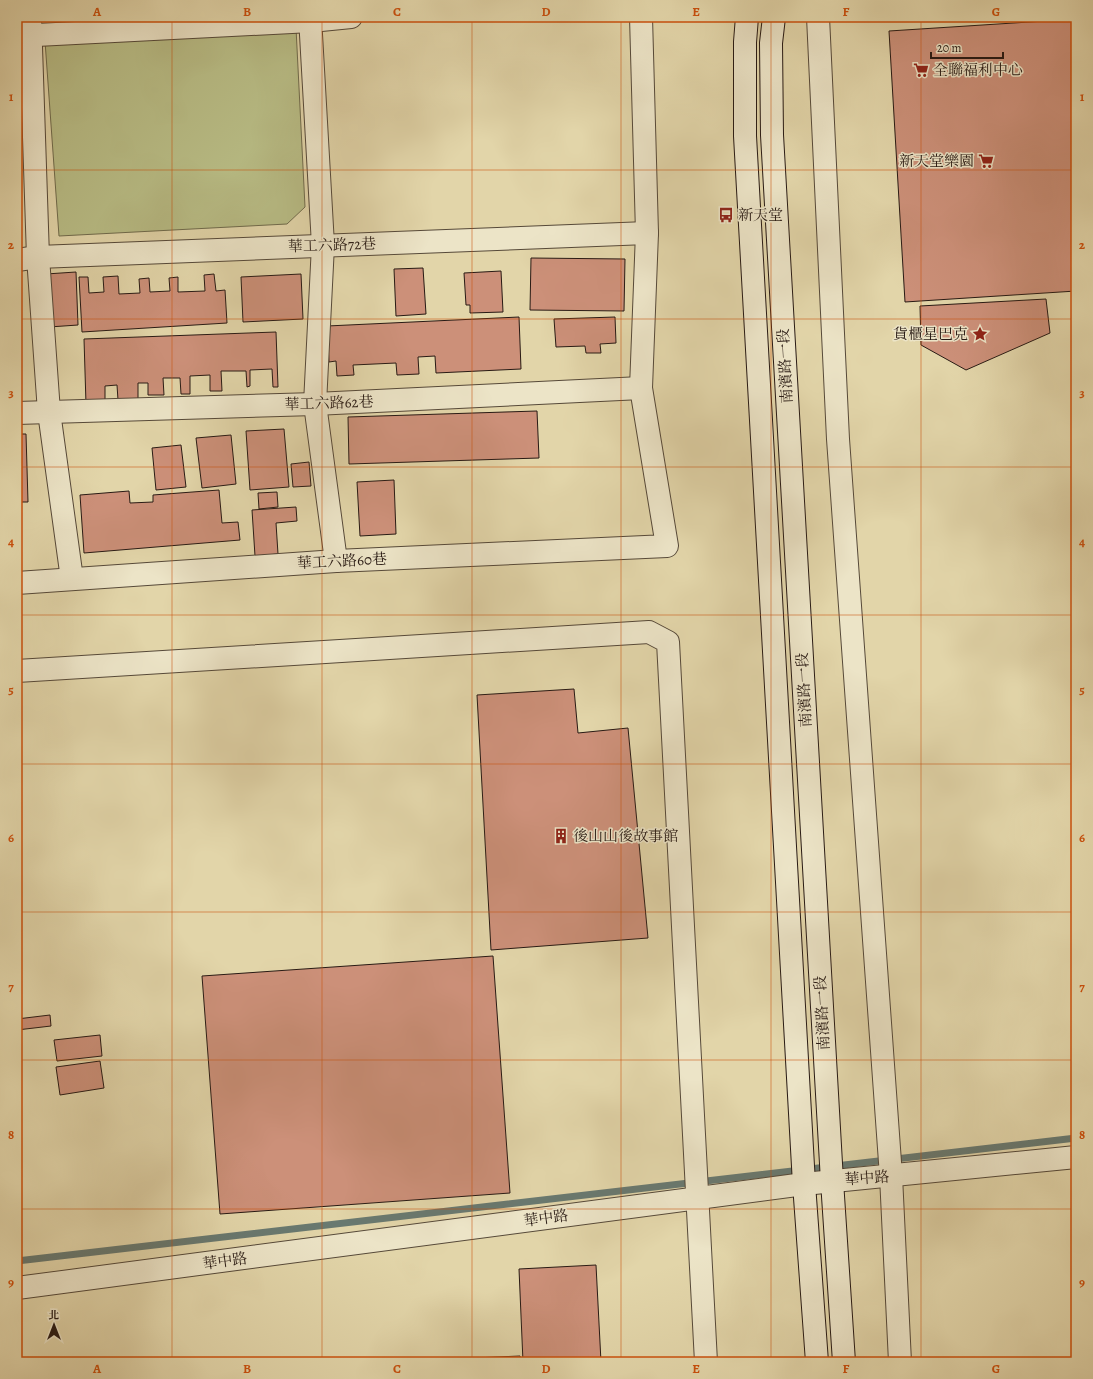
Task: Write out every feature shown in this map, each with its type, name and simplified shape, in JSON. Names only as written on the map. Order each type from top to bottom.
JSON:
[{"type":"street","points":[[72,579],[49,412],[38,257],[26,29],[351,17]]},
{"type":"street","points":[[641,17],[646,232],[641,388]]},
{"type":"street","name":"南濱路一段","points":[[747,17],[745,42],[745,136],[804,1184],[817,1362]]},
{"type":"street","name":"南濱路一段","points":[[774,17],[771,43],[772,135],[832,1181],[844,1362]]},
{"type":"street","points":[[818,17],[838,439],[891,1176],[900,1362]]},
{"type":"street","points":[[310,19],[323,245],[315,404],[336,561]]},
{"type":"street","name":"華工六路72巷","points":[[17,260],[38,257],[646,232]]},
{"type":"street","name":"華工六路62巷","points":[[17,412],[315,404],[641,388]]},
{"type":"street","name":"華工六路60巷","points":[[17,583],[336,561],[667,546],[641,388]]},
{"type":"street","points":[[17,671],[649,632],[668,642],[706,1362]]},
{"type":"street","name":"華中路","points":[[17,1288],[804,1184],[1076,1157]]},
{"type":"green space","points":[[296,28],[305,207],[287,224],[59,236],[45,41]]},
{"type":"building","name":"新天堂樂園","points":[[1076,19],[1076,291],[905,302],[889,31]]},
{"type":"building","points":[[531,258],[625,259],[624,311],[530,310]]},
{"type":"building","points":[[423,268],[426,314],[396,316],[394,269]]},
{"type":"building","points":[[501,271],[503,312],[470,313],[470,305],[466,305],[464,273]]},
{"type":"building","points":[[76,272],[78,325],[49,327],[46,274]]},
{"type":"building","points":[[214,274],[216,291],[225,290],[227,323],[82,332],[79,277],[88,277],[89,293],[104,292],[103,277],[118,276],[119,294],[140,293],[139,279],[149,278],[150,292],[170,291],[169,278],[178,277],[178,292],[205,291],[204,275]]},
{"type":"building","points":[[301,274],[303,319],[243,322],[241,277]]},
{"type":"building","points":[[1046,299],[1050,333],[966,370],[921,345],[920,306]]},
{"type":"building","points":[[519,317],[521,369],[436,373],[435,356],[418,357],[419,374],[397,375],[396,363],[353,365],[354,375],[337,376],[336,361],[329,362],[327,326]]},
{"type":"building","points":[[615,317],[616,343],[600,344],[601,353],[586,353],[585,346],[556,347],[554,319]]},
{"type":"building","points":[[276,332],[278,387],[273,387],[272,369],[250,370],[250,386],[247,387],[246,371],[221,371],[222,391],[210,391],[210,375],[190,376],[190,394],[181,394],[180,378],[163,378],[164,395],[148,395],[148,383],[138,383],[138,399],[118,400],[117,385],[105,386],[105,403],[86,404],[84,339]]},
{"type":"building","points":[[537,411],[539,458],[349,464],[348,417]]},
{"type":"building","points":[[284,429],[289,487],[250,490],[246,431]]},
{"type":"building","points":[[17,434],[26,434],[28,502],[17,502]]},
{"type":"building","points":[[231,435],[236,484],[202,488],[196,438]]},
{"type":"building","points":[[181,445],[186,487],[156,490],[152,448]]},
{"type":"building","points":[[309,462],[311,486],[293,487],[291,464]]},
{"type":"building","points":[[394,480],[396,534],[360,536],[357,482]]},
{"type":"building","points":[[219,490],[222,523],[238,522],[240,540],[84,553],[80,495],[129,491],[130,503],[153,502],[153,495]]},
{"type":"building","points":[[277,492],[278,507],[259,509],[258,493]]},
{"type":"building","points":[[296,507],[297,521],[276,523],[278,554],[255,556],[252,510]]},
{"type":"building","name":"後山山後故事館","points":[[574,689],[578,733],[628,728],[648,938],[491,950],[477,695]]},
{"type":"building","points":[[493,956],[510,1193],[220,1214],[202,976]]},
{"type":"building","points":[[50,1015],[51,1026],[17,1030],[17,1019]]},
{"type":"building","points":[[100,1035],[102,1056],[57,1061],[54,1040]]},
{"type":"building","points":[[100,1061],[104,1088],[60,1095],[56,1067]]},
{"type":"building","points":[[596,1265],[601,1362],[523,1362],[519,1269]]},
{"type":"building","points":[[520,1356],[521,1362],[451,1362],[451,1359]]},
{"type":"waterway","points":[[17,1261],[1076,1138]]},
{"type":"place","name":"全聯福利中心","points":[[921,70]]},
{"type":"place","name":"新天堂樂園","points":[[986,161]]},
{"type":"place","name":"新天堂","points":[[726,215]]},
{"type":"place","name":"貨櫃星巴克","points":[[980,334]]},
{"type":"place","name":"後山山後故事館","points":[[561,836]]}]
